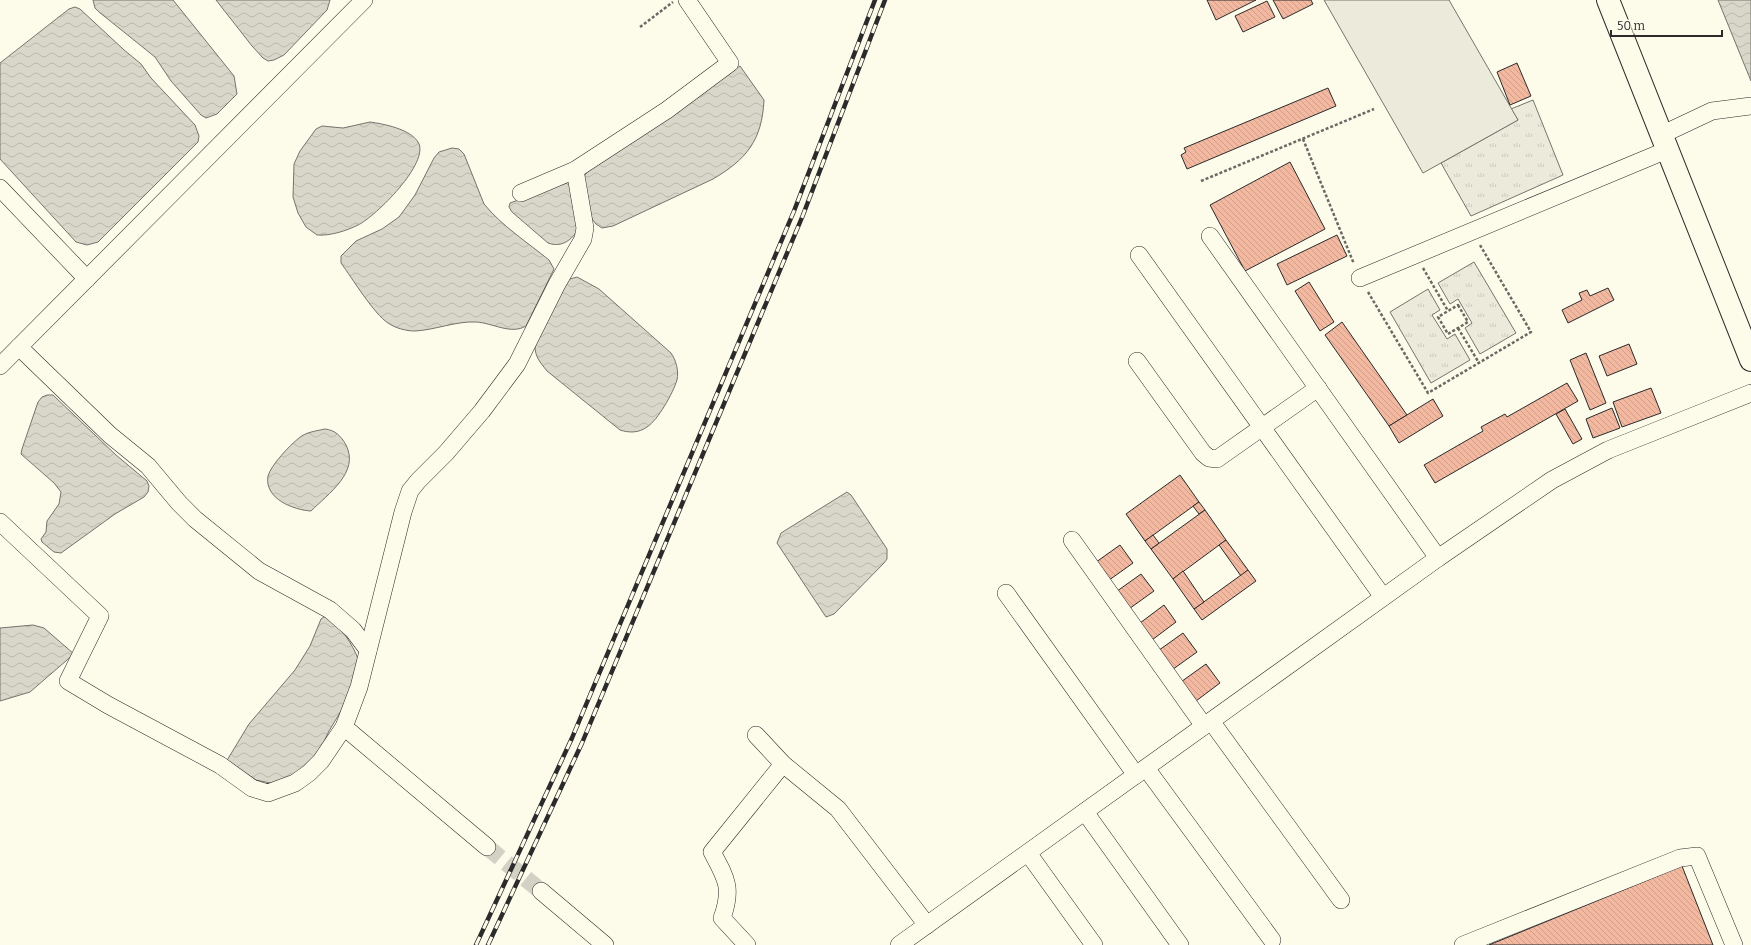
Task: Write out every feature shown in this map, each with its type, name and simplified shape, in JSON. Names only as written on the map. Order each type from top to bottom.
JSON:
[{"type":"highway","points":[[1608,0],[1751,360]]},
{"type":"street","points":[[0,366],[364,0]]},
{"type":"street","points":[[521,193],[575,170],[667,110],[730,63],[687,0]]},
{"type":"street","points":[[1360,278],[1472,231],[1664,142],[1712,111],[1751,106]]},
{"type":"street","points":[[0,522],[100,616],[68,681],[108,706],[220,765],[252,788],[268,793],[295,783],[309,773],[321,761],[344,727],[359,687],[403,512],[410,491],[446,453],[482,411],[517,364],[557,284],[583,239],[585,228],[575,170]]},
{"type":"street","points":[[0,188],[87,279]]},
{"type":"street","points":[[1210,236],[1438,558]]},
{"type":"street","points":[[1139,256],[1383,597]]},
{"type":"street","points":[[19,347],[110,435],[148,466],[179,503],[195,519],[259,571],[330,610],[352,630],[368,650]]},
{"type":"street","points":[[1137,361],[1204,453],[1209,458],[1217,460],[1318,388]]},
{"type":"street","points":[[899,945],[1383,597],[1552,480],[1582,463],[1634,439],[1751,393]]},
{"type":"street","points":[[1072,540],[1341,900]]},
{"type":"street","points":[[1006,593],[1272,940]]},
{"type":"street","points":[[344,727],[487,847]]},
{"type":"street","points":[[756,736],[783,764],[838,809],[927,925]]},
{"type":"street","points":[[747,945],[722,918],[726,907],[728,890],[724,873],[712,852],[783,764]]},
{"type":"street","points":[[1085,812],[1180,945]]},
{"type":"street","points":[[1028,853],[1094,945]]},
{"type":"street","points":[[1463,945],[1680,858],[1698,856],[1734,945]]},
{"type":"street","points":[[541,891],[605,945]]},
{"type":"path","points":[[640,27],[676,0]]},
{"type":"path","points":[[1201,181],[1374,109]]},
{"type":"path","points":[[1303,139],[1360,278],[1428,393],[1531,332],[1472,231]]},
{"type":"path","points":[[1415,255],[1448,311]]},
{"type":"path","points":[[1458,305],[1468,322],[1458,328],[1448,334],[1438,317],[1458,305]]},
{"type":"path","points":[[1458,328],[1479,363]]},
{"type":"green space","points":[[1324,0],[1449,0],[1518,120],[1423,173]]},
{"type":"green space","points":[[1533,100],[1563,175],[1471,216],[1441,163],[1518,120],[1511,109]]},
{"type":"green space","points":[[1474,262],[1516,333],[1480,354],[1465,328],[1472,323],[1458,299],[1450,304],[1438,283]]},
{"type":"green space","points":[[1428,289],[1440,310],[1432,315],[1447,339],[1455,334],[1470,360],[1431,383],[1390,312]]},
{"type":"water","points":[[93,0],[173,0],[234,76],[237,94],[217,114],[206,118],[201,115],[171,81],[155,57],[99,12],[95,8]]},
{"type":"water","points":[[216,0],[330,0],[327,10],[284,55],[268,61],[263,58],[252,46]]},
{"type":"water","points":[[1718,0],[1751,0],[1751,81]]},
{"type":"water","points":[[75,7],[80,9],[141,64],[151,78],[195,125],[199,136],[198,142],[98,242],[87,245],[76,242],[0,159],[0,63],[69,9]]},
{"type":"water","points":[[740,66],[764,100],[760,126],[756,137],[744,156],[725,172],[713,179],[613,226],[602,228],[596,224],[592,219],[583,178],[587,172]]},
{"type":"water","points":[[370,122],[403,130],[414,137],[418,142],[420,151],[416,162],[409,175],[399,188],[366,220],[343,231],[327,235],[317,235],[306,227],[298,213],[293,197],[294,164],[300,151],[316,129],[322,126],[343,128]]},
{"type":"water","points":[[452,148],[459,149],[464,154],[484,204],[507,227],[549,260],[554,269],[526,326],[508,329],[482,323],[468,322],[415,331],[397,328],[388,323],[376,312],[341,263],[341,256],[356,241],[382,229],[399,217],[415,195],[434,158],[439,152]]},
{"type":"water","points":[[572,181],[579,228],[570,239],[562,244],[548,243],[512,212],[509,207],[510,203]]},
{"type":"water","points":[[577,277],[599,289],[671,353],[677,366],[678,377],[665,406],[651,424],[641,430],[627,432],[620,430],[547,371],[537,356],[535,346],[565,284],[570,279]]},
{"type":"water","points":[[53,395],[116,455],[147,481],[149,486],[148,492],[144,497],[115,514],[61,553],[54,552],[42,542],[41,539],[46,532],[47,521],[59,504],[61,492],[54,483],[21,454],[38,402],[42,397]]},
{"type":"water","points":[[325,429],[337,434],[346,445],[349,455],[349,464],[346,473],[333,490],[311,511],[289,506],[275,497],[271,491],[268,484],[268,476],[270,471],[295,441],[305,434]]},
{"type":"water","points":[[847,492],[851,495],[887,549],[887,559],[834,614],[826,617],[777,543],[781,533]]},
{"type":"water","points":[[327,615],[336,623],[345,635],[358,659],[347,701],[329,731],[317,756],[307,766],[284,781],[270,783],[256,780],[226,762],[249,724],[295,670],[310,646],[321,619]]},
{"type":"water","points":[[33,625],[44,628],[74,654],[30,692],[0,701],[0,628]]},
{"type":"building","points":[[1207,0],[1256,0],[1216,20]]},
{"type":"building","points":[[1273,0],[1311,0],[1313,4],[1283,19]]},
{"type":"building","points":[[1267,1],[1275,17],[1243,32],[1235,16]]},
{"type":"building","points":[[1517,63],[1531,96],[1510,105],[1497,72]]},
{"type":"building","points":[[1328,88],[1336,106],[1187,169],[1181,155],[1186,152],[1184,148]]},
{"type":"building","points":[[1290,162],[1325,229],[1245,271],[1210,205]]},
{"type":"building","points":[[1337,235],[1347,256],[1287,285],[1277,264]]},
{"type":"building","points":[[1309,282],[1334,322],[1320,331],[1295,291]]},
{"type":"building","points":[[1608,288],[1614,300],[1568,323],[1562,310],[1582,300],[1579,293],[1587,290],[1590,296]]},
{"type":"building","points":[[1342,322],[1407,415],[1389,426],[1325,335]]},
{"type":"building","points":[[1629,344],[1637,364],[1607,376],[1599,356]]},
{"type":"building","points":[[1586,353],[1606,403],[1590,410],[1570,360]]},
{"type":"building","points":[[1567,383],[1578,401],[1435,483],[1424,465],[1483,431],[1481,427],[1505,414],[1507,417]]},
{"type":"building","points":[[1651,388],[1661,413],[1622,427],[1613,402]]},
{"type":"building","points":[[1433,399],[1443,416],[1399,443],[1389,426]]},
{"type":"building","points":[[1612,408],[1620,428],[1593,438],[1586,419]]},
{"type":"building","points":[[1565,409],[1582,439],[1573,444],[1556,414]]},
{"type":"building","points":[[1180,475],[1199,502],[1145,541],[1126,514]]},
{"type":"building","points":[[1199,502],[1205,510],[1199,514],[1193,506]]},
{"type":"building","points":[[1205,510],[1226,540],[1173,579],[1151,549]]},
{"type":"building","points":[[1153,535],[1159,543],[1151,549],[1145,541]]},
{"type":"building","points":[[1226,540],[1248,570],[1241,576],[1219,545]]},
{"type":"building","points":[[1120,545],[1133,563],[1105,583],[1092,565]]},
{"type":"building","points":[[1248,570],[1256,581],[1202,620],[1194,609]]},
{"type":"building","points":[[1183,571],[1204,602],[1194,609],[1173,579]]},
{"type":"building","points":[[1141,574],[1154,591],[1126,611],[1113,594]]},
{"type":"building","points":[[1164,605],[1176,622],[1148,643],[1136,626]]},
{"type":"building","points":[[1183,633],[1197,652],[1169,672],[1155,653]]},
{"type":"building","points":[[1206,664],[1220,683],[1192,704],[1178,684]]},
{"type":"building","points":[[1682,866],[1713,945],[1489,945]]},
{"type":"tunnel","points":[[487,847],[541,891]]},
{"type":"railway","points":[[476,945],[572,738],[794,211],[875,0]]},
{"type":"railway","points":[[488,945],[582,743],[803,215],[885,0]]}]
